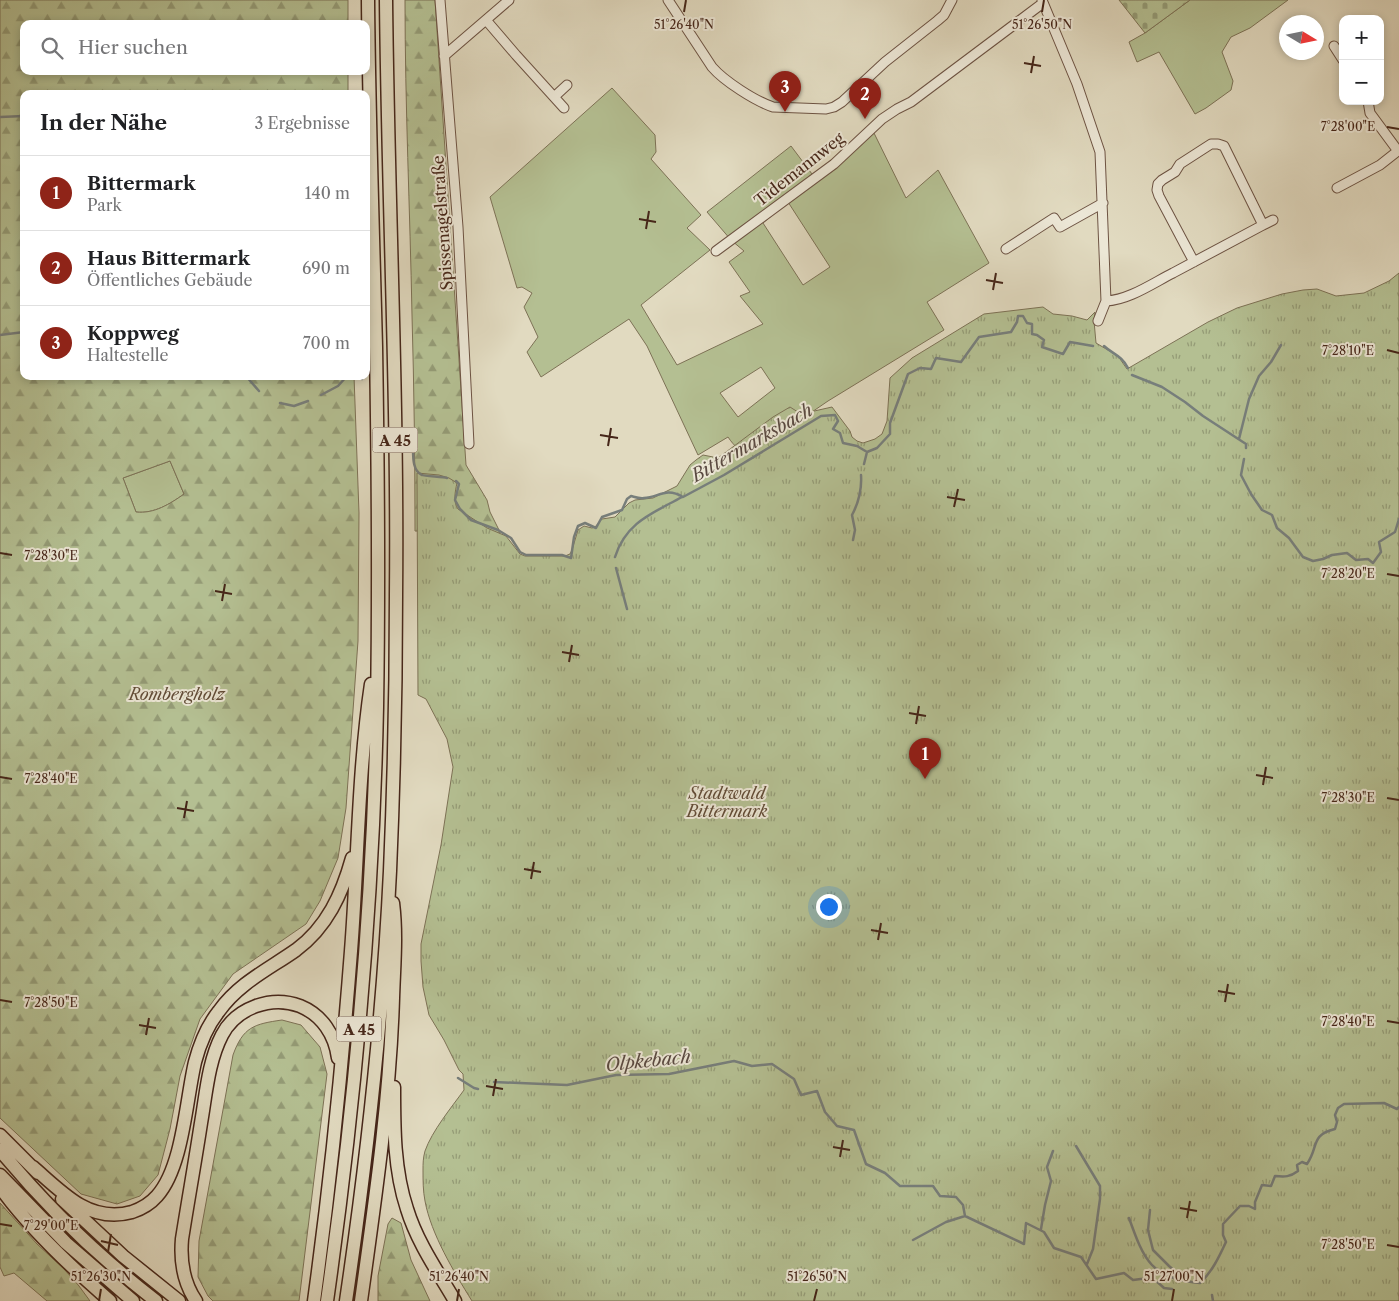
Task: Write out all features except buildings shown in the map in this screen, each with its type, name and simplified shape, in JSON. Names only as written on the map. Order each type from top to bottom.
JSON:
[{"type":"highway","name":"A 45","points":[[368,0],[368,20]]},
{"type":"highway","name":"A 45","points":[[346,1301],[357,1225],[375,1066],[390,870],[396,558],[394,343],[386,0]]},
{"type":"highway","name":"A 45","points":[[369,75],[370,90]]},
{"type":"highway","name":"A 45","points":[[327,1301],[337,1232],[358,1046],[370,871],[370,756],[378,633],[378,469],[370,116]]},
{"type":"highway","points":[[33,1167],[80,1205],[99,1212],[115,1215],[138,1210],[157,1196],[169,1178],[176,1159],[185,1121],[195,1062],[206,1030],[218,1011],[237,990],[312,936],[325,922],[336,904],[355,846],[370,756]]},
{"type":"highway","points":[[314,1301],[340,1088],[360,819]]},
{"type":"highway","points":[[361,1301],[382,1136],[392,1036],[396,925],[390,870]]},
{"type":"highway","points":[[196,1301],[187,1286],[182,1271],[182,1240],[207,1088],[216,1048],[231,1022],[242,1012],[256,1005],[284,1002],[302,1007],[320,1018],[333,1037],[340,1088]]},
{"type":"highway","points":[[392,1036],[396,1156],[401,1191],[414,1229],[456,1301]]},
{"type":"highway","points":[[0,1135],[84,1221],[123,1256],[179,1301]]},
{"type":"highway","points":[[0,1150],[75,1232],[156,1301]]},
{"type":"highway","points":[[0,1175],[66,1243],[133,1301]]},
{"type":"highway","points":[[0,1187],[31,1224],[82,1276],[110,1301]]},
{"type":"highway","points":[[82,1276],[101,1301]]},
{"type":"street","name":"Spissenagelstraße","points":[[440,0],[458,227],[468,444]]},
{"type":"street","points":[[444,56],[509,0]]},
{"type":"street","points":[[668,0],[712,67],[719,75],[732,84],[773,107],[826,109],[842,102],[885,62],[938,22],[952,0]]},
{"type":"street","points":[[1043,1],[1077,84],[1100,152],[1106,301],[1098,321]]},
{"type":"street","name":"Tidemannweg","points":[[716,251],[834,164],[882,120],[911,102],[1043,1]]},
{"type":"street","points":[[486,20],[564,108]]},
{"type":"street","points":[[1334,46],[1339,54]]},
{"type":"street","points":[[554,97],[568,85]]},
{"type":"street","points":[[1337,188],[1380,165],[1398,151],[1370,113],[1369,105]]},
{"type":"street","points":[[1194,262],[1157,190],[1158,184],[1175,172],[1180,164],[1211,144],[1224,146],[1263,225]]},
{"type":"street","points":[[1006,249],[1054,218],[1060,227],[1103,203]]},
{"type":"street","points":[[1106,301],[1113,301],[1134,293],[1273,220]]},
{"type":"green space","name":"Rombergholz","points":[[0,0],[348,0],[348,20],[20,20],[20,75],[348,75],[348,90],[20,90],[20,380],[354,380],[359,513],[358,641],[346,808],[338,858],[320,901],[306,924],[233,974],[200,1019],[180,1076],[170,1129],[158,1175],[140,1196],[117,1204],[81,1194],[0,1118]],"holes":[[[170,461],[184,494],[155,510],[136,512],[123,478]]]},
{"type":"green space","points":[[405,0],[435,0],[466,465],[487,500],[490,512],[500,532],[499,534],[415,531],[414,396]]},
{"type":"green space","points":[[1119,0],[1190,0],[1145,33]]},
{"type":"green space","points":[[1190,0],[1288,0],[1250,28],[1231,37],[1222,52],[1233,81],[1231,90],[1195,114],[1159,52],[1137,62],[1129,42],[1145,33]]},
{"type":"green space","points":[[612,88],[655,135],[656,152],[651,159],[701,215],[687,228],[710,250],[641,305],[677,365],[763,324],[740,296],[750,292],[729,262],[744,251],[731,240],[707,212],[791,146],[815,178],[872,129],[906,198],[938,170],[989,263],[927,302],[944,330],[828,401],[752,453],[744,452],[738,448],[728,437],[698,455],[647,346],[629,319],[541,377],[527,352],[538,337],[524,307],[532,293],[522,287],[517,288],[490,197]],"holes":[[[788,202],[830,267],[803,285],[763,223]],[[761,367],[775,388],[738,417],[720,393]]]},
{"type":"green space","name":"Stadtwald Bittermark","points":[[1399,273],[1399,1301],[472,1301],[451,1265],[432,1226],[423,1190],[423,1163],[428,1143],[464,1090],[463,1074],[429,1015],[423,987],[421,961],[421,944],[441,845],[453,767],[447,739],[426,699],[418,695],[417,473],[439,475],[457,483],[455,500],[458,509],[487,528],[506,536],[520,554],[525,556],[565,556],[570,554],[578,530],[584,526],[595,527],[602,519],[615,517],[629,503],[635,500],[653,498],[677,486],[690,465],[703,455],[718,458],[773,417],[790,407],[801,414],[832,407],[850,431],[852,437],[857,441],[863,443],[875,439],[882,434],[887,421],[890,378],[912,358],[984,314],[1043,307],[1053,314],[1087,320],[1095,312],[1096,343],[1118,356],[1127,369],[1208,322],[1237,308],[1282,294],[1303,290],[1317,289],[1336,296],[1364,293],[1389,281]]},
{"type":"green space","points":[[170,461],[184,494],[155,510],[136,512],[123,478]]},
{"type":"green space","points":[[282,1020],[301,1025],[320,1047],[327,1074],[299,1301],[213,1301],[208,1296],[198,1277],[199,1241],[233,1055],[241,1038],[251,1028],[264,1023]]},
{"type":"green space","points":[[0,1203],[37,1244],[64,1269],[90,1301],[47,1301],[14,1273],[4,1276],[0,1267]]},
{"type":"green space","points":[[392,1218],[401,1223],[411,1260],[430,1301],[378,1301],[378,1276],[388,1224]]},
{"type":"waterway","points":[[0,117],[20,116]]},
{"type":"waterway","name":"Bittermarksbach","points":[[456,481],[459,484],[455,500],[460,509],[471,520],[498,530],[511,538],[520,552],[526,555],[562,555],[571,558],[574,537],[578,526],[585,523],[596,528],[602,517],[622,510],[627,499],[631,496],[642,498],[672,493],[683,497],[724,475],[821,416],[835,415],[838,421],[833,429],[840,433],[843,443],[857,446],[867,452],[877,448],[890,434],[890,423],[908,374],[920,368],[931,369],[936,358],[961,362],[979,337],[1011,332],[1018,316],[1023,316],[1027,323],[1032,324],[1032,334],[1044,340],[1042,347],[1063,354],[1070,342],[1093,346]]},
{"type":"waterway","name":"Bittermarksbach","points":[[0,335],[20,332]]},
{"type":"waterway","points":[[1239,439],[1249,399],[1259,376],[1271,362],[1281,345]]},
{"type":"waterway","name":"Bittermarksbach","points":[[1104,346],[1120,358],[1128,368]]},
{"type":"waterway","name":"Bittermarksbach","points":[[1132,375],[1162,387],[1246,444],[1246,448]]},
{"type":"waterway","points":[[249,380],[259,391]]},
{"type":"waterway","points":[[321,395],[338,386],[343,380]]},
{"type":"waterway","points":[[280,403],[294,406],[308,401]]},
{"type":"waterway","name":"Bittermarksbach","points":[[408,429],[413,441],[414,463],[418,472],[422,475],[447,478]]},
{"type":"waterway","points":[[864,464],[867,452]]},
{"type":"waterway","name":"Bittermarksbach","points":[[1244,459],[1241,475],[1251,494],[1262,510],[1272,515],[1277,528],[1289,538],[1303,557],[1313,561],[1347,553],[1356,560],[1368,559],[1373,563],[1381,552],[1379,542],[1395,532],[1399,519]]},
{"type":"waterway","points":[[853,540],[855,530],[852,515],[860,496],[861,475]]},
{"type":"waterway","points":[[615,557],[620,545],[633,527],[651,514],[682,497]]},
{"type":"waterway","points":[[616,568],[627,609]]},
{"type":"waterway","name":"Olpkebach","points":[[494,1082],[567,1085],[616,1075],[669,1074],[734,1061],[752,1066],[772,1064],[794,1079],[801,1095],[817,1091],[825,1112],[837,1126],[854,1130],[866,1164],[885,1173],[900,1186],[933,1186],[940,1196],[956,1197],[963,1205],[965,1216],[1024,1244],[1026,1223],[1044,1232],[1054,1248],[1081,1257],[1096,1279],[1124,1273],[1133,1280],[1150,1279],[1164,1288],[1172,1289]]},
{"type":"waterway","name":"Olpkebach","points":[[458,1078],[478,1089]]},
{"type":"waterway","name":"Olpkebach","points":[[1129,1218],[1145,1256],[1152,1265],[1170,1277],[1200,1283],[1212,1269],[1226,1242],[1223,1235],[1223,1224],[1240,1206],[1249,1206],[1255,1209],[1255,1202],[1262,1185],[1271,1186],[1275,1176],[1290,1175],[1298,1171],[1297,1165],[1302,1162],[1307,1164],[1318,1138],[1335,1129],[1337,1122],[1335,1115],[1338,1108],[1344,1104],[1384,1103],[1397,1109],[1399,1107]]},
{"type":"waterway","points":[[1076,1146],[1100,1186],[1093,1249],[1087,1264]]},
{"type":"waterway","points":[[1041,1229],[1051,1181],[1047,1167],[1053,1151]]},
{"type":"waterway","points":[[1150,1210],[1148,1230],[1153,1250],[1187,1281]]},
{"type":"waterway","points":[[913,1240],[946,1222],[965,1216]]},
{"type":"waterway","points":[[1212,1295],[1213,1301]]},
{"type":"place","name":"Koppweg","points":[[785,112]]},
{"type":"place","name":"Haus Bittermark","points":[[865,119]]},
{"type":"place","name":"Bittermark","points":[[925,779]]}]
